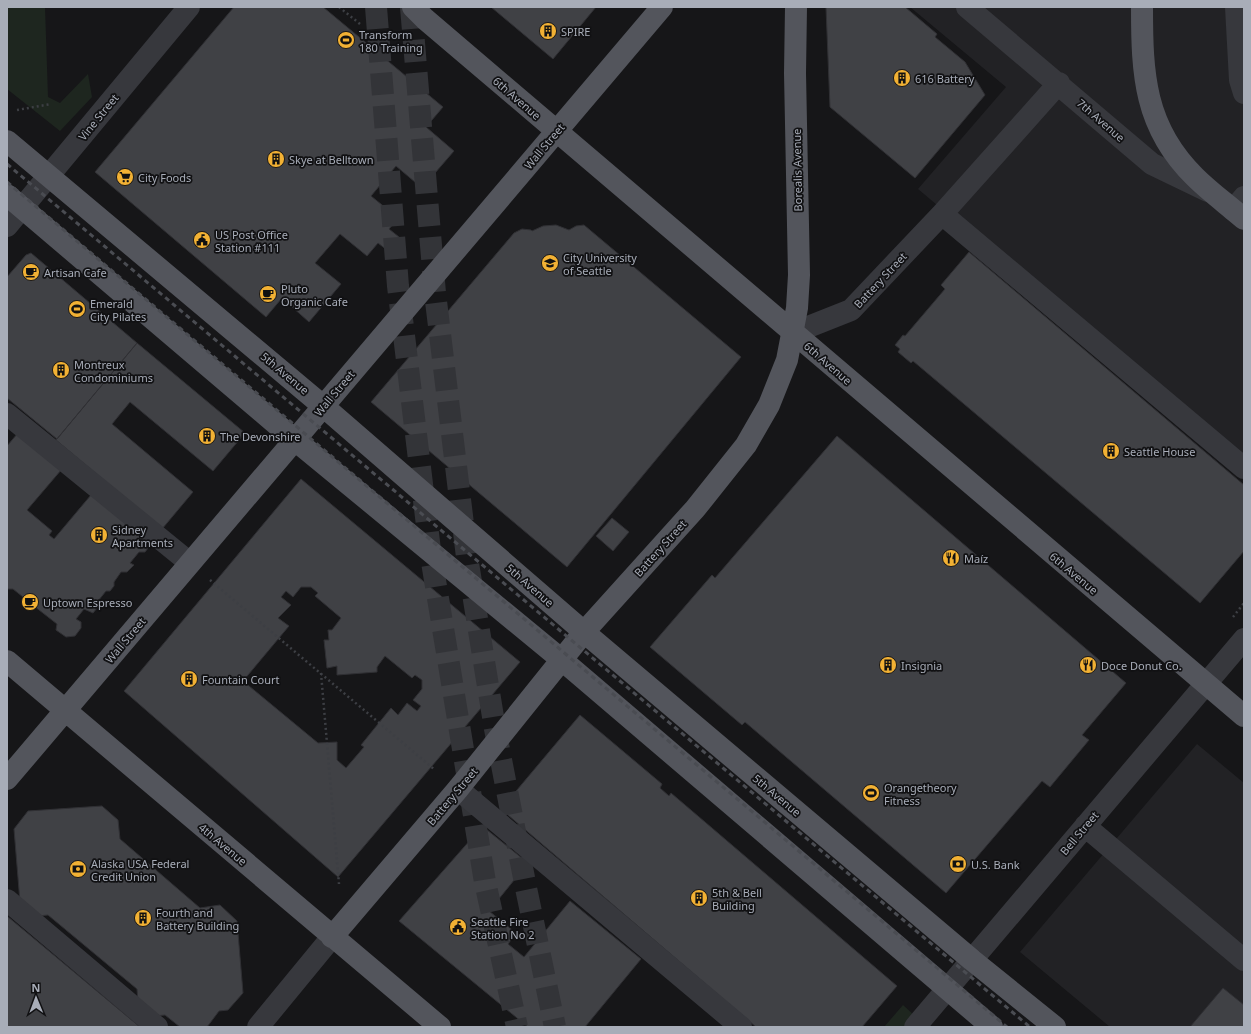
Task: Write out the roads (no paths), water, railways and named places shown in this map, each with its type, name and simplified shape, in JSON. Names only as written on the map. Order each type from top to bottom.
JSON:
[{"type":"main road","name":"6th Avenue","points":[[413,7],[425,19],[556,131],[1244,716]]},
{"type":"main road","name":"Wall Street","points":[[7,779],[662,7]]},
{"type":"main road","name":"Borealis Avenue","points":[[793,333],[797,308],[799,275],[795,80],[796,7]]},
{"type":"main road","points":[[1142,7],[1143,71],[1147,95],[1155,118],[1165,139],[1179,160],[1195,178],[1213,193]]},
{"type":"main road","name":"5th Avenue","points":[[7,141],[50,175],[324,406],[584,632],[972,960],[1054,1027]]},
{"type":"main road","name":"7th Avenue","points":[[1213,193],[1240,208]]},
{"type":"main road","points":[[15,202],[295,440],[562,660],[992,1027]]},
{"type":"main road","name":"Battery Street","points":[[332,937],[458,790],[584,632],[695,509],[746,445],[778,386],[793,333]]},
{"type":"main road","name":"4th Avenue","points":[[7,661],[440,1027]]},
{"type":"street","name":"Vine Street","points":[[7,226],[15,202],[50,175],[188,7]]},
{"type":"street","name":"7th Avenue","points":[[967,7],[1152,164],[1213,193]]},
{"type":"street","points":[[1236,7],[1241,33],[1240,80],[1244,93]]},
{"type":"street","name":"Battery Street","points":[[793,333],[851,310],[942,214],[1059,84]]},
{"type":"street","points":[[942,214],[1244,468]]},
{"type":"street","points":[[7,414],[190,563]]},
{"type":"street","name":"Bell Street","points":[[915,1027],[1244,639]]},
{"type":"street","points":[[458,790],[741,1027]]},
{"type":"street","points":[[1085,826],[1244,960]]},
{"type":"street","points":[[7,900],[157,1027]]},
{"type":"street","name":"Battery Street","points":[[258,1027],[332,937]]},
{"type":"tunnel","points":[[376,7],[398,286],[430,550],[485,882],[517,1027]]},
{"type":"tunnel","points":[[411,7],[435,293],[467,557],[495,729],[555,1027]]},
{"type":"railway","points":[[7,164],[1030,1027]]},
{"type":"railway","points":[[7,182],[1007,1027]]},
{"type":"place","name":"SPIRE","points":[[548,31]]},
{"type":"place","name":"Transform 180 Training","points":[[346,40]]},
{"type":"place","name":"616 Battery","points":[[902,78]]},
{"type":"place","name":"Skye at Belltown","points":[[276,159]]},
{"type":"place","name":"City Foods","points":[[125,177]]},
{"type":"place","name":"US Post Office Station #111","points":[[202,240]]},
{"type":"place","name":"City University of Seattle","points":[[550,263]]},
{"type":"place","name":"Artisan Cafe","points":[[31,272]]},
{"type":"place","name":"Pluto Organic Cafe","points":[[268,294]]},
{"type":"place","name":"Emerald City Pilates","points":[[77,309]]},
{"type":"place","name":"Montreux Condominiums","points":[[61,370]]},
{"type":"place","name":"The Devonshire","points":[[207,436]]},
{"type":"place","name":"Seattle House","points":[[1111,451]]},
{"type":"place","name":"Sidney Apartments","points":[[99,535]]},
{"type":"place","name":"Maíz","points":[[951,558]]},
{"type":"place","name":"Uptown Espresso","points":[[30,602]]},
{"type":"place","name":"Insignia","points":[[888,665]]},
{"type":"place","name":"Doce Donut Co.","points":[[1088,665]]},
{"type":"place","name":"Fountain Court","points":[[189,679]]},
{"type":"place","name":"Orangetheory Fitness","points":[[871,793]]},
{"type":"place","name":"U.S. Bank","points":[[958,864]]},
{"type":"place","name":"Alaska USA Federal Credit Union","points":[[78,869]]},
{"type":"place","name":"5th & Bell Building","points":[[699,898]]},
{"type":"place","name":"Fourth and Battery Building","points":[[143,918]]},
{"type":"place","name":"Seattle Fire Station No 2","points":[[458,927]]}]
